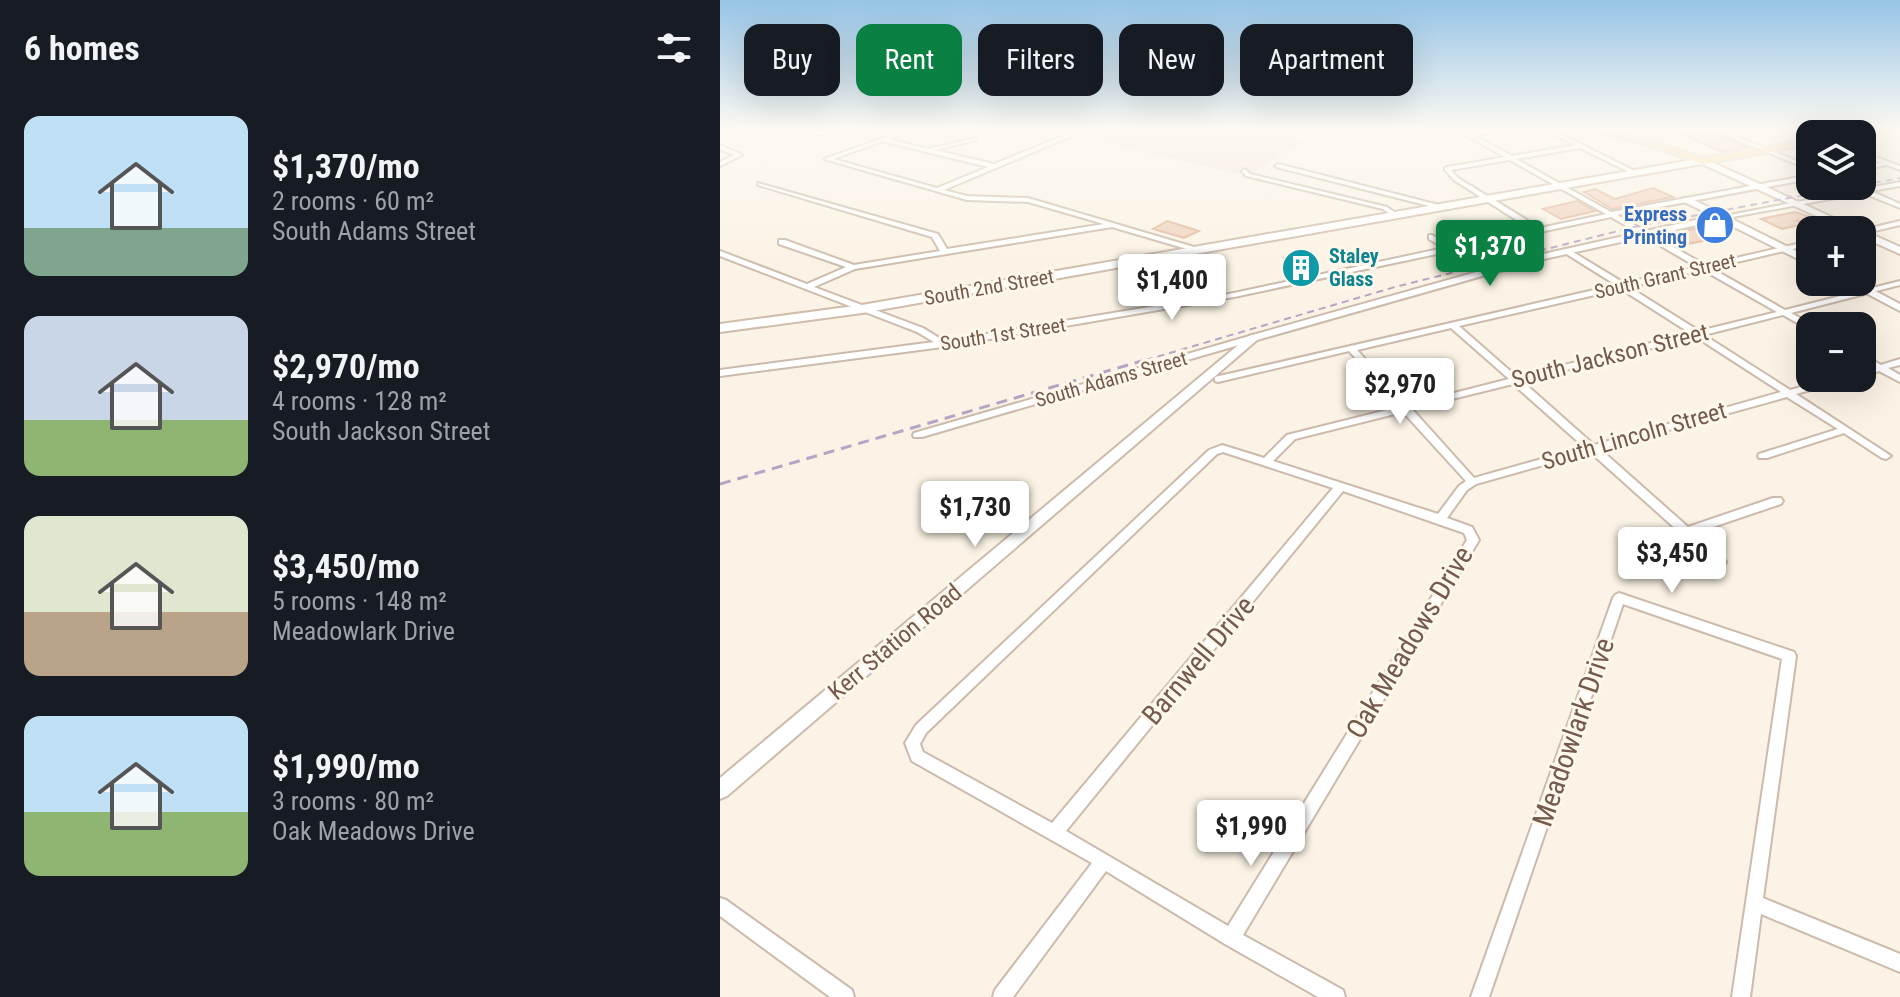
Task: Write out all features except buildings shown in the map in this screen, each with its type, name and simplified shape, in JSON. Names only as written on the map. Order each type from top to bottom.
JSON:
[{"type":"main road","name":"South 2nd Street","points":[[720,328],[862,309],[1621,176]]},
{"type":"main road","points":[[1734,176],[1823,216]]},
{"type":"main road","points":[[1876,240],[1900,251]]},
{"type":"street","points":[[886,176],[978,200],[1028,200],[1200,250]]},
{"type":"street","points":[[937,190],[971,176]]},
{"type":"street","points":[[1250,176],[1385,208],[1395,215]]},
{"type":"street","points":[[1316,176],[1441,207]]},
{"type":"street","points":[[1453,176],[1539,231]]},
{"type":"street","points":[[1544,176],[1796,319]]},
{"type":"street","name":"South 1st Street","points":[[720,373],[943,344],[1247,293],[1796,179]]},
{"type":"street","points":[[760,184],[935,236],[945,252]]},
{"type":"street","points":[[1876,189],[1900,184]]},
{"type":"street","points":[[1876,196],[1900,206]]},
{"type":"street","points":[[1687,200],[1796,255]]},
{"type":"street","points":[[1722,217],[1811,200]]},
{"type":"street","name":"South Adams Street","points":[[918,435],[1568,251],[1722,217]]},
{"type":"street","points":[[1876,229],[1900,223]]},
{"type":"street","points":[[807,287],[853,267],[1114,225]]},
{"type":"street","points":[[1432,237],[1451,250]]},
{"type":"street","points":[[782,242],[853,267]]},
{"type":"street","name":"South Grant Street","points":[[1218,379],[1796,246]]},
{"type":"street","points":[[1568,251],[1886,456]]},
{"type":"street","points":[[720,253],[920,330],[943,344]]},
{"type":"street","name":"South Jackson Street","points":[[1876,289],[1900,283]]},
{"type":"street","points":[[1876,295],[1900,308]]},
{"type":"street","name":"South Jackson Street","points":[[1268,460],[1291,437],[1849,296]]},
{"type":"street","points":[[1453,325],[1720,562]]},
{"type":"street","name":"Kerr Station Road","points":[[720,790],[1253,338]]},
{"type":"street","points":[[1351,348],[1472,482],[1463,488],[1440,519]]},
{"type":"street","points":[[1876,369],[1900,362]]},
{"type":"street","points":[[1876,366],[1900,379]]},
{"type":"street","name":"South Lincoln Street","points":[[1472,482],[1796,391]]},
{"type":"street","points":[[1763,456],[1845,430]]},
{"type":"street","name":"Oak Meadows Drive","points":[[1222,448],[1232,449],[1268,460],[1440,519],[1468,530],[1473,540],[1231,938],[1104,861],[917,756],[912,743],[921,729],[1213,452],[1222,448]]},
{"type":"street","name":"Barnwell Drive","points":[[1054,833],[1341,486]]},
{"type":"street","points":[[1687,532],[1777,501]]},
{"type":"street","name":"Meadowlark Drive","points":[[1480,997],[1619,598],[1789,656],[1741,997]]},
{"type":"street","points":[[1002,997],[1104,861]]},
{"type":"street","points":[[1755,903],[1900,963]]},
{"type":"street","points":[[720,906],[845,997]]},
{"type":"street","points":[[1231,938],[1336,997]]},
{"type":"railway","points":[[1876,182],[1900,178]]},
{"type":"railway","points":[[1146,360],[1395,287],[1634,227],[1796,197]]},
{"type":"railway","points":[[720,484],[1152,358]]},
{"type":"place","name":"Express Printing","points":[[1715,225]]},
{"type":"place","name":"Staley Glass","points":[[1301,268]]}]
